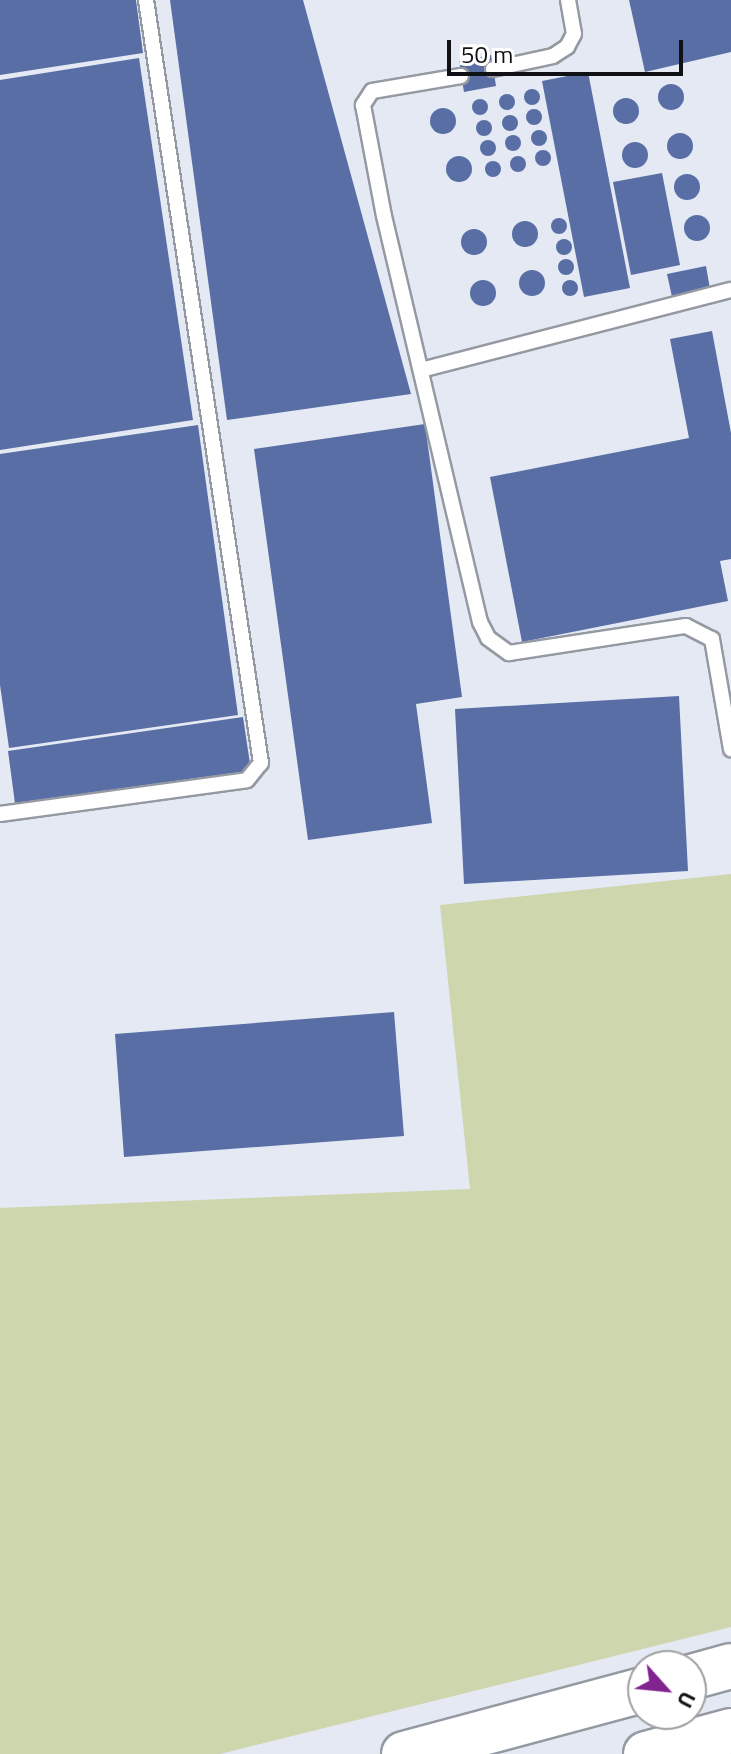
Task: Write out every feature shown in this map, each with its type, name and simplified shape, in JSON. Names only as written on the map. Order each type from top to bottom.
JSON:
[{"type":"highway","points":[[707,1673],[731,1666]]},
{"type":"highway","points":[[404,1754],[627,1694]]},
{"type":"highway","points":[[646,1754],[731,1731]]},
{"type":"lane","points":[[0,814],[247,780],[261,763],[146,0]]},
{"type":"lane","points":[[493,69],[553,56],[567,47],[574,34],[568,0]]},
{"type":"lane","points":[[461,76],[372,91],[363,105],[421,370],[488,638],[509,653],[686,626],[712,639],[731,749]]},
{"type":"lane","points":[[421,370],[731,290]]},
{"type":"green space","points":[[731,874],[731,1627],[638,1650],[627,1650],[627,1653],[220,1754],[0,1754],[0,1208],[470,1189],[440,905]]},
{"type":"building","points":[[0,0],[136,0],[143,53],[0,75]]},
{"type":"building","points":[[170,0],[303,0],[411,394],[227,420]]},
{"type":"building","points":[[629,0],[731,0],[731,52],[645,72]]},
{"type":"building","points":[[491,55],[496,86],[464,92],[459,61]]},
{"type":"building","points":[[139,58],[193,420],[0,450],[0,80]]},
{"type":"building","points":[[588,72],[630,288],[584,297],[542,81]]},
{"type":"building","points":[[671,84],[680,88],[684,97],[680,106],[671,110],[662,106],[658,97],[662,88]]},
{"type":"building","points":[[529,89],[535,89],[540,97],[538,103],[529,105],[524,100],[524,94]]},
{"type":"building","points":[[504,94],[510,94],[515,102],[513,108],[504,110],[499,105],[499,99]]},
{"type":"building","points":[[626,98],[635,102],[639,111],[635,120],[626,124],[617,120],[613,111],[617,102]]},
{"type":"building","points":[[477,99],[483,99],[488,107],[486,113],[477,115],[472,110],[472,104]]},
{"type":"building","points":[[443,108],[452,112],[456,121],[452,130],[443,134],[434,130],[430,121],[434,112]]},
{"type":"building","points":[[531,109],[537,109],[542,117],[540,123],[531,125],[526,120],[526,114]]},
{"type":"building","points":[[510,115],[516,117],[516,129],[510,131],[504,129],[502,123],[504,117]]},
{"type":"building","points":[[481,120],[487,120],[492,128],[490,134],[481,136],[476,131],[476,125]]},
{"type":"building","points":[[536,130],[542,130],[547,138],[545,144],[536,146],[531,141],[531,135]]},
{"type":"building","points":[[680,133],[689,137],[693,146],[689,155],[680,159],[671,155],[667,146],[671,137]]},
{"type":"building","points":[[510,135],[516,135],[521,143],[519,149],[510,151],[505,146],[505,140]]},
{"type":"building","points":[[488,140],[494,142],[494,154],[488,156],[482,154],[480,148],[482,142]]},
{"type":"building","points":[[635,142],[644,146],[648,155],[644,164],[635,168],[626,164],[622,155],[626,146]]},
{"type":"building","points":[[540,150],[546,150],[551,158],[549,164],[540,166],[535,161],[535,155]]},
{"type":"building","points":[[459,156],[468,160],[472,169],[468,178],[459,182],[450,178],[446,169],[450,160]]},
{"type":"building","points":[[515,156],[521,156],[526,164],[524,170],[515,172],[510,167],[510,161]]},
{"type":"building","points":[[490,161],[496,161],[501,169],[499,175],[490,177],[485,172],[485,166]]},
{"type":"building","points":[[662,173],[680,265],[631,275],[613,182]]},
{"type":"building","points":[[687,174],[696,178],[700,187],[696,196],[687,200],[678,196],[674,187],[678,178]]},
{"type":"building","points":[[697,215],[706,219],[710,228],[706,237],[697,241],[688,237],[684,228],[688,219]]},
{"type":"building","points":[[556,218],[562,218],[567,226],[565,232],[556,234],[551,229],[551,223]]},
{"type":"building","points":[[525,221],[534,225],[538,234],[534,243],[525,247],[516,243],[512,234],[516,225]]},
{"type":"building","points":[[474,229],[483,233],[487,242],[483,251],[474,255],[465,251],[461,242],[465,233]]},
{"type":"building","points":[[561,239],[567,239],[572,247],[570,253],[561,255],[556,250],[556,244]]},
{"type":"building","points":[[566,259],[572,261],[572,273],[566,275],[560,273],[558,267],[560,261]]},
{"type":"building","points":[[706,266],[710,289],[672,297],[667,274]]},
{"type":"building","points":[[532,270],[541,274],[545,283],[541,292],[532,296],[523,292],[519,283],[523,274]]},
{"type":"building","points":[[483,280],[492,284],[496,293],[492,302],[483,306],[474,302],[470,293],[474,284]]},
{"type":"building","points":[[570,280],[576,282],[576,294],[570,296],[564,294],[562,288],[564,282]]},
{"type":"building","points":[[712,331],[731,433],[731,559],[720,561],[728,601],[522,642],[490,477],[689,438],[670,339]]},
{"type":"building","points":[[425,424],[462,697],[416,704],[432,823],[308,840],[254,449]]},
{"type":"building","points":[[198,425],[238,715],[9,748],[0,685],[0,454]]},
{"type":"building","points":[[679,696],[688,871],[464,884],[455,709]]},
{"type":"building","points":[[243,717],[252,777],[16,811],[8,751]]},
{"type":"building","points":[[394,1012],[404,1136],[124,1157],[115,1034]]}]
